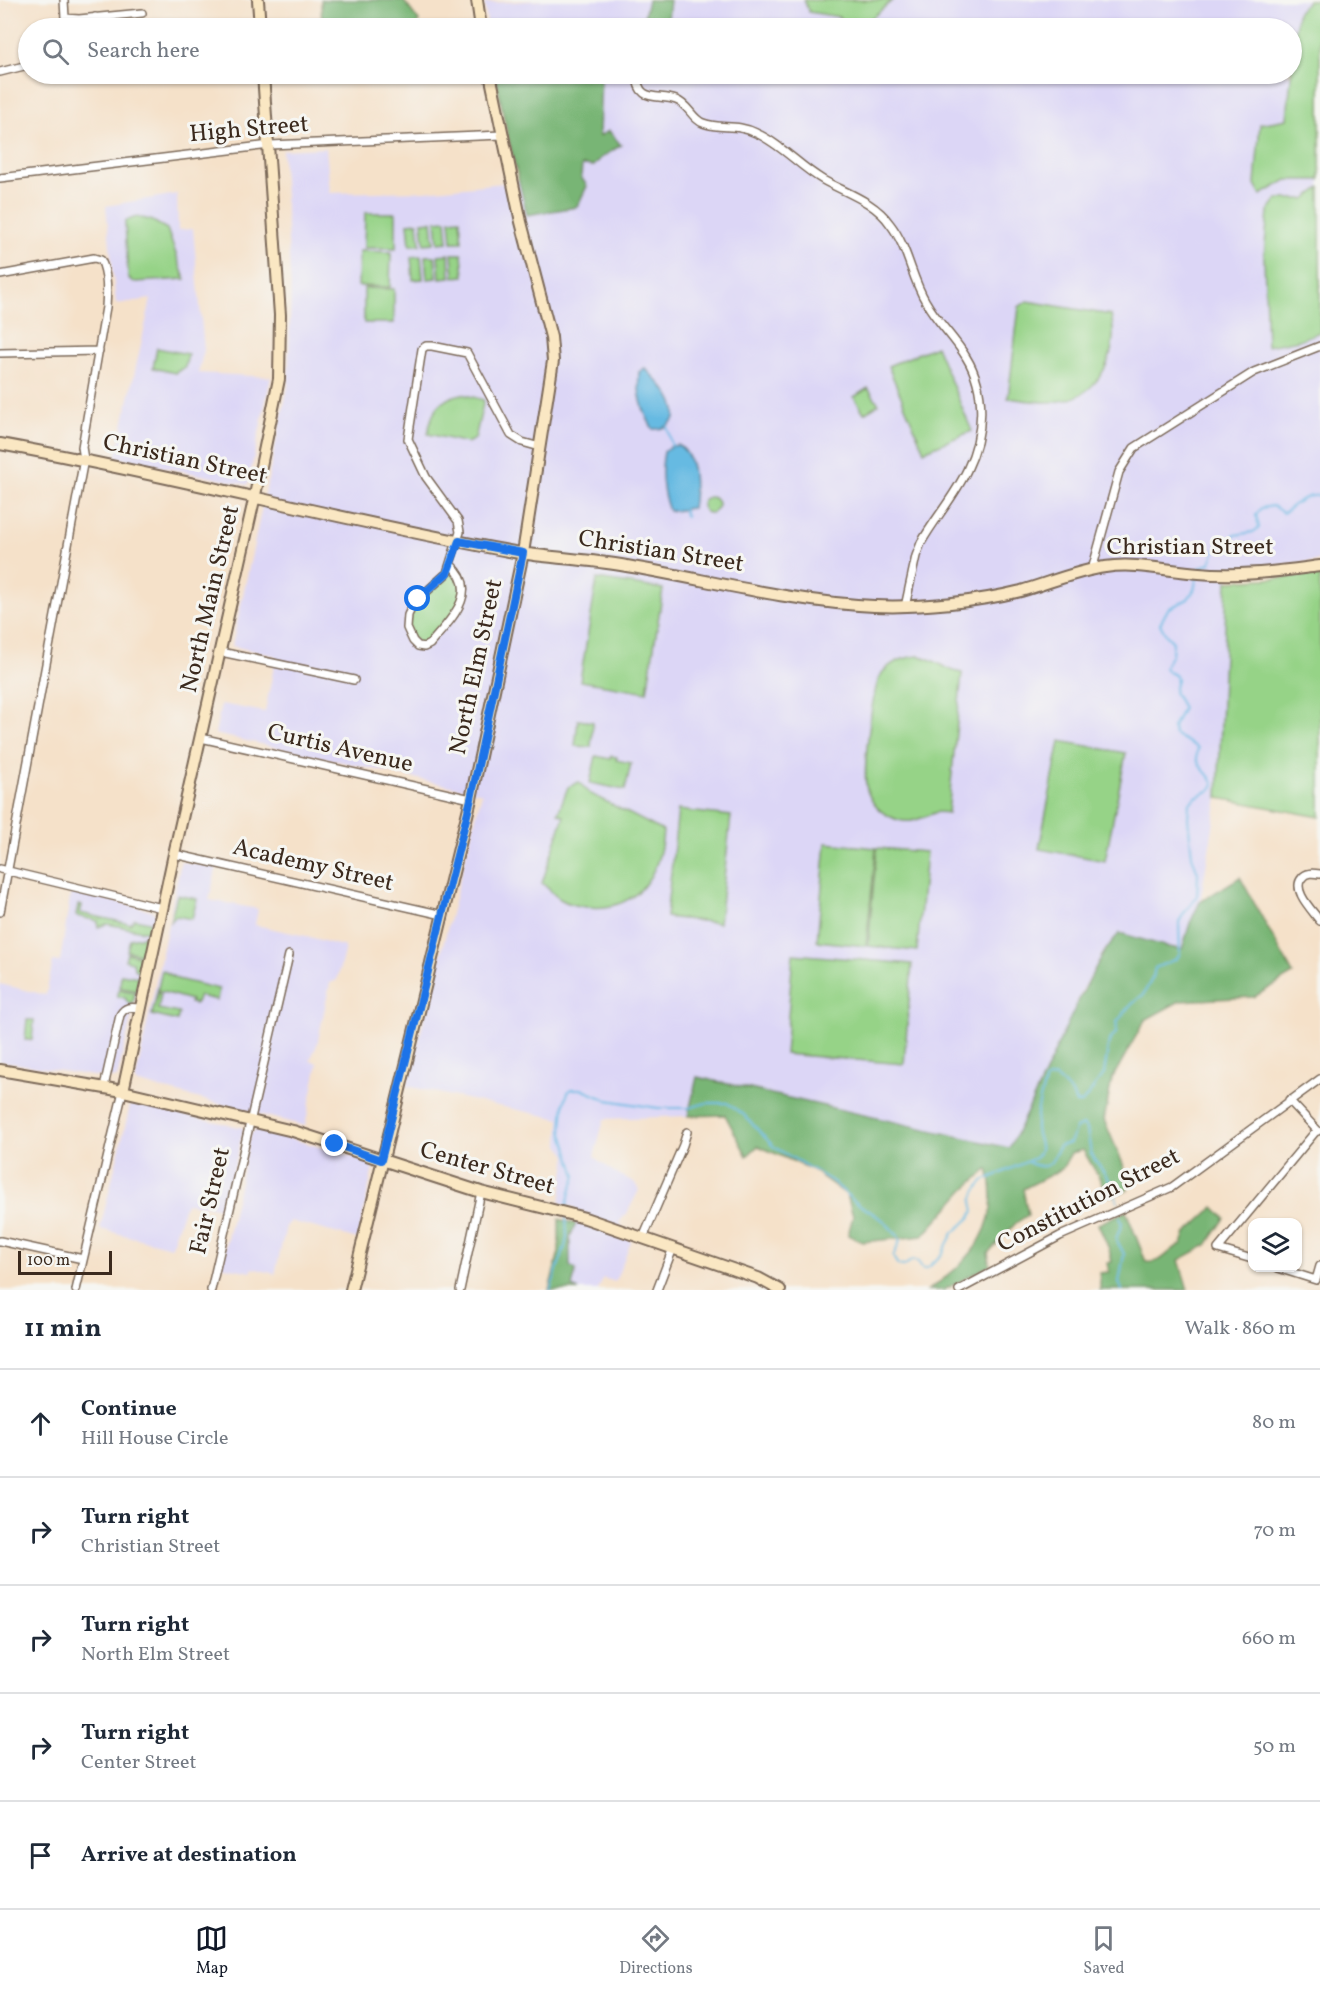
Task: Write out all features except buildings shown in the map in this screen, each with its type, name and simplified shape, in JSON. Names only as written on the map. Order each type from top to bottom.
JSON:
[{"type":"main road","points":[[258,0],[259,18]]},
{"type":"main road","points":[[477,0],[480,18]]},
{"type":"main road","name":"North Main Street","points":[[123,1091],[279,379],[281,342],[270,145],[264,84]]},
{"type":"main road","name":"North Elm Street","points":[[351,1290],[471,799],[523,553],[554,361],[553,347],[521,222],[492,84]]},
{"type":"main road","name":"Christian Street","points":[[0,444],[84,459],[459,541],[523,553],[618,564],[844,604],[905,607],[1000,595],[1092,570],[1124,565],[1198,573],[1246,574],[1320,566]]},
{"type":"main road","name":"Center Street","points":[[0,1070],[104,1087],[301,1133],[481,1192],[574,1215],[758,1278],[775,1288]]},
{"type":"street","points":[[64,0],[65,18],[142,13]]},
{"type":"street","points":[[0,72],[18,68]]},
{"type":"street","points":[[639,84],[647,95],[678,101],[703,123],[734,126],[762,135],[823,180],[865,202],[877,211],[889,222],[899,238],[917,288],[967,359],[975,377],[980,398],[981,415],[974,454],[967,472],[921,543],[905,607]]},
{"type":"street","name":"High Street","points":[[0,178],[270,145],[502,135]]},
{"type":"street","points":[[0,275],[94,258],[101,260],[107,289],[82,447],[84,459],[4,870],[0,912]]},
{"type":"street","points":[[451,565],[461,576],[464,584],[458,611],[430,644],[424,647],[418,646],[407,628],[410,609],[447,573],[460,532],[458,520],[426,477],[408,439],[422,349],[432,346],[467,353],[511,435],[522,442],[540,447]]},
{"type":"street","points":[[1092,570],[1119,472],[1134,448],[1254,372],[1320,346]]},
{"type":"street","points":[[0,353],[99,351]]},
{"type":"street","points":[[221,652],[354,680]]},
{"type":"street","name":"Curtis Avenue","points":[[201,738],[471,799]]},
{"type":"street","name":"Academy Street","points":[[174,854],[443,915]]},
{"type":"street","points":[[4,870],[162,908]]},
{"type":"street","points":[[1320,874],[1303,876],[1299,882],[1298,891],[1320,921]]},
{"type":"street","name":"Fair Street","points":[[212,1290],[289,955]]},
{"type":"street","points":[[104,1087],[120,1015],[125,1008],[141,1008]]},
{"type":"street","name":"Constitution Street","points":[[959,1290],[1060,1236],[1172,1187],[1320,1079]]},
{"type":"street","points":[[76,1290],[123,1091]]},
{"type":"street","points":[[1248,1258],[1218,1249],[1318,1131],[1289,1100]]},
{"type":"street","points":[[643,1238],[687,1132]]},
{"type":"street","points":[[459,1290],[481,1192]]},
{"type":"street","points":[[0,1241],[83,1259]]},
{"type":"street","points":[[657,1290],[673,1248]]},
{"type":"street","points":[[1291,1272],[1316,1280],[1320,1266]]},
{"type":"shaded area","points":[[549,0],[1320,0],[1320,561],[1236,569],[1227,581],[1218,798],[1200,902],[1190,923],[1182,949],[1113,939],[1081,993],[1039,1089],[1009,1148],[697,1077],[688,1116],[604,1119],[594,1157],[614,1172],[634,1182],[639,1190],[627,1213],[619,1222],[631,1242],[615,1282],[603,1278],[598,1290],[579,1290],[572,1287],[576,1270],[570,1266],[570,1237],[576,1224],[575,1208],[560,1203],[567,1155],[559,1145],[560,1119],[407,1086],[482,793],[215,734],[221,704],[265,712],[276,656],[232,646],[288,387],[291,287],[282,150],[326,148],[330,193],[425,191],[520,180],[499,84],[1302,84],[1302,18],[486,18],[484,3]]},
{"type":"shaded area","points":[[177,194],[178,230],[193,229],[204,350],[198,373],[271,377],[248,485],[116,457],[151,299],[116,304],[106,206]]},
{"type":"shaded area","points":[[181,862],[217,866],[209,900],[258,909],[255,925],[345,947],[337,980],[330,983],[317,1045],[310,1060],[318,1063],[305,1126],[135,1082]]},
{"type":"shaded area","points":[[71,891],[151,910],[156,915],[117,1078],[0,1061],[0,984],[46,995],[53,961],[60,962]]},
{"type":"shaded area","points":[[134,1104],[244,1128],[223,1211],[217,1207],[186,1203],[171,1247],[100,1229],[130,1106]]},
{"type":"shaded area","points":[[258,1129],[374,1163],[358,1239],[290,1221],[286,1226],[275,1274],[253,1268],[251,1272],[221,1266],[251,1133]]},
{"type":"green space","points":[[321,0],[403,0],[417,18],[322,18]]},
{"type":"green space","points":[[648,0],[670,0],[668,18],[644,18]]},
{"type":"green space","points":[[804,0],[893,0],[872,18],[840,18],[809,12]]},
{"type":"green space","points":[[1308,0],[1320,0],[1320,180],[1287,180],[1261,195],[1255,184],[1260,124],[1287,119],[1290,84],[1302,84],[1302,18],[1297,18],[1297,13]]},
{"type":"green space","points":[[497,84],[601,84],[599,136],[609,131],[621,145],[601,158],[594,166],[582,165],[581,177],[587,186],[577,207],[527,215]]},
{"type":"green space","points":[[1320,188],[1320,332],[1299,340],[1267,346],[1264,257],[1268,211],[1277,199],[1305,199]]},
{"type":"green space","points":[[365,213],[396,213],[396,248],[364,248]]},
{"type":"green space","points":[[137,217],[151,220],[167,229],[185,279],[134,282],[128,278],[125,221]]},
{"type":"green space","points":[[460,219],[462,242],[452,242],[450,220]]},
{"type":"green space","points":[[446,220],[448,242],[438,243],[436,221]]},
{"type":"green space","points":[[432,221],[434,243],[424,244],[422,222]]},
{"type":"green space","points":[[418,222],[420,245],[410,245],[408,223]]},
{"type":"green space","points":[[359,251],[391,252],[390,287],[358,286]]},
{"type":"green space","points":[[449,254],[450,277],[440,278],[438,255]]},
{"type":"green space","points":[[452,254],[462,254],[464,276],[454,277]]},
{"type":"green space","points":[[421,256],[423,279],[413,280],[411,257]]},
{"type":"green space","points":[[425,256],[435,256],[437,278],[427,279]]},
{"type":"green space","points":[[364,288],[394,289],[394,323],[364,323]]},
{"type":"green space","points":[[1027,301],[1111,315],[1113,329],[1109,357],[1104,370],[1086,391],[1054,402],[1008,398],[1019,307]]},
{"type":"green space","points":[[936,346],[972,431],[924,451],[888,366]]},
{"type":"green space","points":[[157,348],[188,354],[185,367],[175,373],[153,368]]},
{"type":"green space","points":[[868,388],[879,404],[864,413],[854,397]]},
{"type":"green space","points":[[462,394],[484,400],[475,439],[467,443],[428,434],[431,419],[437,407],[447,399]]},
{"type":"green space","points":[[707,497],[713,497],[718,505],[716,511],[707,513],[702,508],[702,502]]},
{"type":"green space","points":[[453,566],[464,584],[457,611],[424,647],[411,637],[407,622],[418,599]]},
{"type":"green space","points":[[1320,573],[1320,817],[1218,798],[1227,581]]},
{"type":"green space","points":[[597,579],[663,589],[647,692],[580,681]]},
{"type":"green space","points":[[919,656],[962,673],[948,813],[936,812],[913,821],[903,821],[883,812],[871,799],[866,781],[867,749],[875,694],[882,673],[899,660]]},
{"type":"green space","points":[[578,720],[593,722],[591,747],[575,746]]},
{"type":"green space","points":[[1060,741],[1126,753],[1105,861],[1039,849]]},
{"type":"green space","points":[[596,756],[610,759],[611,756],[617,757],[616,760],[631,763],[625,790],[590,783]]},
{"type":"green space","points":[[579,782],[589,793],[663,831],[657,863],[651,876],[632,897],[619,904],[587,907],[573,904],[560,899],[542,883],[564,816],[558,813],[568,787]]},
{"type":"green space","points":[[678,810],[731,816],[719,923],[666,917]]},
{"type":"green space","points":[[826,843],[876,848],[866,946],[817,941]]},
{"type":"green space","points":[[877,848],[926,852],[917,951],[868,946]]},
{"type":"green space","points":[[1240,877],[1293,974],[1254,997],[1180,1001],[1145,1020],[1112,1079],[1104,1120],[1123,1164],[1128,1190],[1110,1196],[1083,1150],[1071,1153],[1062,1169],[1023,1189],[1028,1215],[1016,1223],[988,1253],[990,1265],[944,1290],[928,1290],[958,1267],[970,1254],[987,1224],[992,1189],[988,1169],[964,1190],[923,1236],[862,1242],[848,1235],[853,1216],[847,1195],[811,1169],[758,1146],[747,1156],[725,1115],[688,1116],[697,1077],[1009,1148],[1085,988],[1100,959],[1114,939],[1120,933],[1182,949],[1190,923],[1200,902]]},
{"type":"green space","points":[[177,895],[197,899],[192,919],[176,916],[170,922]]},
{"type":"green space","points":[[78,905],[82,906],[80,913],[130,924],[135,919],[150,922],[149,932],[107,924],[98,927],[98,921],[76,916]]},
{"type":"green space","points":[[148,937],[144,953],[127,951],[130,939]]},
{"type":"green space","points":[[127,953],[142,959],[140,973],[134,968],[133,962],[125,960]]},
{"type":"green space","points":[[793,954],[912,964],[904,1064],[785,1054]]},
{"type":"green space","points":[[162,970],[177,979],[219,989],[217,1000],[199,996],[195,1004],[190,1003],[191,1000],[159,991],[158,993],[161,994],[158,1009],[179,1013],[177,1021],[152,1015]]},
{"type":"green space","points":[[121,974],[139,977],[136,991],[120,987]]},
{"type":"green space","points":[[120,989],[135,993],[133,1004],[117,996]]},
{"type":"green space","points":[[27,1020],[34,1020],[32,1040],[25,1040]]},
{"type":"green space","points":[[1214,1207],[1225,1218],[1207,1245],[1179,1260],[1188,1290],[1100,1290],[1100,1273],[1109,1272],[1107,1263],[1112,1262],[1098,1224],[1126,1211],[1146,1262],[1152,1262],[1161,1259],[1182,1244],[1186,1233]]},
{"type":"green space","points":[[559,1219],[576,1224],[570,1237],[570,1266],[576,1270],[572,1287],[579,1290],[549,1290],[559,1252]]},
{"type":"water","points":[[645,368],[666,390],[675,410],[675,418],[660,429],[653,429],[641,402],[639,372]]},
{"type":"water","points":[[678,445],[688,456],[693,473],[692,508],[669,511],[662,482],[663,459],[664,452]]},
{"type":"waterway","points":[[667,426],[672,446]]},
{"type":"waterway","points":[[1200,568],[1210,563],[1215,550],[1226,545],[1235,535],[1253,532],[1259,528],[1256,515],[1261,508],[1273,506],[1283,513],[1304,498],[1320,496]]},
{"type":"waterway","points":[[683,509],[686,517]]},
{"type":"waterway","points":[[566,1210],[576,1176],[562,1130],[564,1104],[568,1092],[572,1089],[581,1089],[607,1100],[658,1108],[689,1108],[706,1103],[727,1103],[743,1114],[774,1147],[832,1181],[854,1201],[883,1220],[900,1241],[893,1257],[898,1265],[904,1266],[912,1260],[918,1262],[923,1269],[929,1267],[942,1254],[953,1233],[970,1218],[974,1211],[972,1202],[975,1192],[983,1181],[1035,1158],[1040,1151],[1036,1131],[1037,1114],[1046,1079],[1055,1077],[1072,1093],[1076,1103],[1082,1103],[1104,1074],[1109,1041],[1116,1033],[1117,1022],[1132,1003],[1143,995],[1153,977],[1155,968],[1176,959],[1180,954],[1179,922],[1197,897],[1198,873],[1192,856],[1189,805],[1194,798],[1210,790],[1214,785],[1197,760],[1198,748],[1174,734],[1173,727],[1183,708],[1174,692],[1177,679],[1165,667],[1172,654],[1173,642],[1160,624],[1168,609],[1188,599],[1194,590],[1197,577]]},
{"type":"waterway","points":[[1028,1162],[1040,1166],[1051,1162],[1059,1146],[1070,1143],[1076,1128],[1083,1125],[1087,1129],[1091,1154],[1112,1184],[1117,1201]]},
{"type":"waterway","points":[[550,1290],[565,1247],[566,1216]]},
{"type":"waterway","points":[[1120,1217],[1122,1224],[1116,1239],[1124,1254],[1119,1282],[1122,1290]]},
{"type":"route","points":[[335,1144],[381,1160],[471,799],[523,553],[459,541],[447,573],[418,599]]}]
